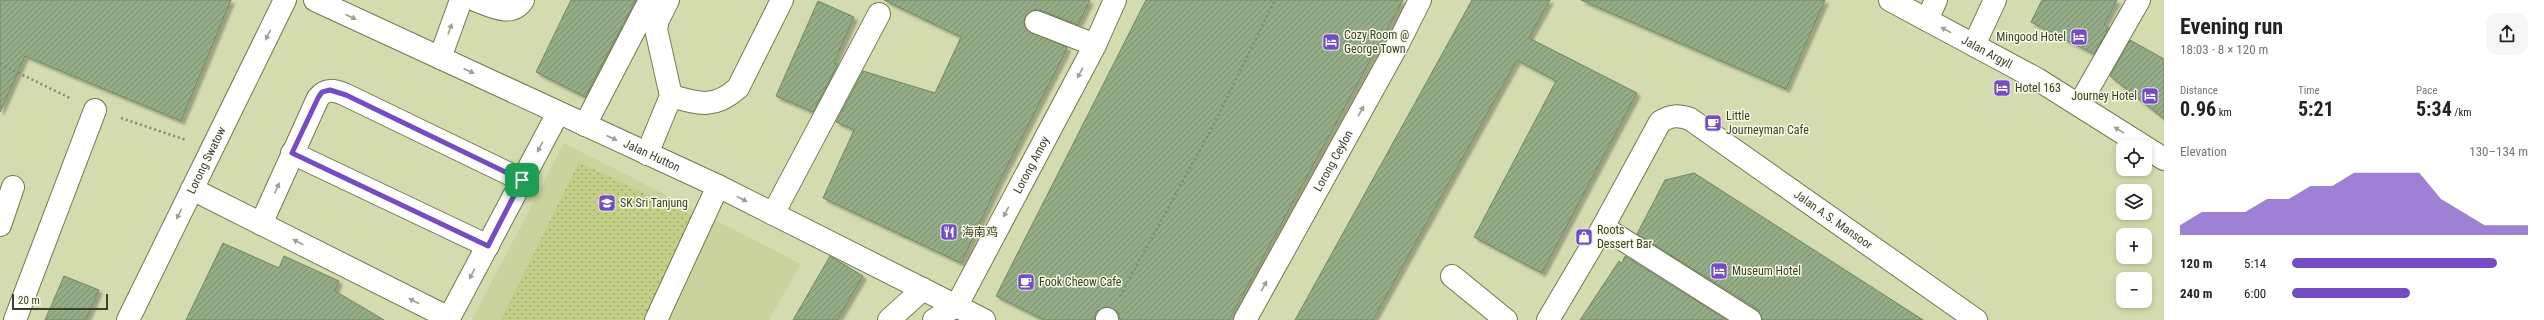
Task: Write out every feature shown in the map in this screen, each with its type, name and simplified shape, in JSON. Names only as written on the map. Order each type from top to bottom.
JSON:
[{"type":"street","name":"Lorong Swatow","points":[[128,320],[285,0]]},
{"type":"street","points":[[440,58],[461,0]]},
{"type":"street","points":[[476,0],[503,10],[514,8],[523,0]]},
{"type":"street","points":[[584,125],[650,0]]},
{"type":"street","points":[[647,154],[671,96],[656,29],[658,20],[668,0]]},
{"type":"street","points":[[671,96],[699,104],[713,103],[727,98],[738,88],[782,0]]},
{"type":"street","name":"Lorong Amoy","points":[[934,320],[957,305],[1095,45],[1115,0]]},
{"type":"street","name":"Lorong Ceylon","points":[[1244,320],[1398,44],[1420,0]]},
{"type":"street","name":"Jalan Argyll","points":[[1890,0],[1974,45],[2079,105],[2164,158]]},
{"type":"street","points":[[1927,20],[1936,0]]},
{"type":"street","points":[[1974,45],[1995,0]]},
{"type":"street","points":[[2079,105],[2139,0]]},
{"type":"street","name":"Jalan Hutton","points":[[318,1],[718,186],[957,305],[984,320]]},
{"type":"street","points":[[773,214],[879,14]]},
{"type":"street","points":[[1036,22],[1095,45]]},
{"type":"street","points":[[261,224],[318,98],[322,92],[330,90],[346,95],[522,180]]},
{"type":"street","points":[[15,320],[95,110]]},
{"type":"street","points":[[192,189],[448,319],[558,113]]},
{"type":"street","name":"Jalan A.S. Mansoor","points":[[1548,320],[1603,227],[1660,122],[1669,116],[1684,117],[1976,320]]},
{"type":"street","points":[[292,153],[488,246]]},
{"type":"street","points":[[656,320],[718,186]]},
{"type":"street","points":[[0,225],[13,187]]},
{"type":"street","points":[[1603,227],[1750,320]]},
{"type":"street","points":[[1452,276],[1506,320]]},
{"type":"street","points":[[889,320],[923,289]]},
{"type":"path","points":[[1107,320],[1212,128],[1275,0]]},
{"type":"shaded area","name":"SK Sri Tanjung","points":[[564,143],[801,264],[769,320],[472,320]]},
{"type":"shaded area","points":[[579,162],[698,219],[648,320],[501,320]]},
{"type":"building","points":[[0,0],[231,0],[181,121],[25,56],[0,112]]},
{"type":"building","points":[[571,0],[636,0],[585,97],[536,72]]},
{"type":"building","points":[[884,0],[1090,0],[1078,25],[1040,10],[1034,10],[1025,17],[1024,24],[1027,30],[1067,47],[999,182],[961,263],[823,198],[854,130],[836,122],[863,71],[935,93],[961,37]]},
{"type":"building","points":[[1146,0],[1403,0],[1229,320],[1120,320],[1118,312],[1107,307],[1096,312],[1094,320],[1044,320],[996,296]]},
{"type":"building","points":[[1472,0],[1550,0],[1529,38],[1637,93],[1542,273],[1474,237],[1556,81],[1517,60],[1373,320],[1295,320]]},
{"type":"building","points":[[1581,0],[1825,0],[1786,89]]},
{"type":"building","name":"Mingood Hotel","points":[[2042,0],[2117,0],[2104,25],[2109,28],[2094,54],[2031,22]]},
{"type":"building","points":[[818,1],[854,17],[834,63],[838,64],[813,112],[776,96]]},
{"type":"building","name":"Journey Hotel","points":[[2130,40],[2164,59],[2164,119],[2110,76]]},
{"type":"building","points":[[1694,173],[1923,320],[1762,320],[1757,309],[1637,234],[1665,180]]},
{"type":"building","points":[[223,243],[279,268],[284,256],[339,281],[335,291],[384,320],[186,320]]},
{"type":"building","points":[[830,256],[863,276],[837,320],[793,320]]},
{"type":"building","points":[[1625,256],[1727,320],[1580,320],[1619,261],[1622,263]]},
{"type":"building","points":[[64,276],[99,290],[86,320],[45,320]]},
{"type":"place","name":"Mingood Hotel","points":[[2079,37]]},
{"type":"place","name":"Cozy Room @ George Town","points":[[1331,42]]},
{"type":"place","name":"Hotel 163","points":[[2002,88]]},
{"type":"place","name":"Journey Hotel","points":[[2150,96]]},
{"type":"place","name":"Little Journeyman Cafe","points":[[1713,123]]},
{"type":"place","name":"SK Sri Tanjung","points":[[607,203]]},
{"type":"place","name":"海南鸡","points":[[949,232]]},
{"type":"place","name":"Roots Dessert Bar","points":[[1584,237]]},
{"type":"place","name":"Museum Hotel","points":[[1719,271]]},
{"type":"place","name":"Fook Cheow Cafe","points":[[1026,282]]},
{"type":"route","points":[[330,90],[346,95],[522,180],[488,246],[292,153],[318,98],[322,92],[330,90]]}]
